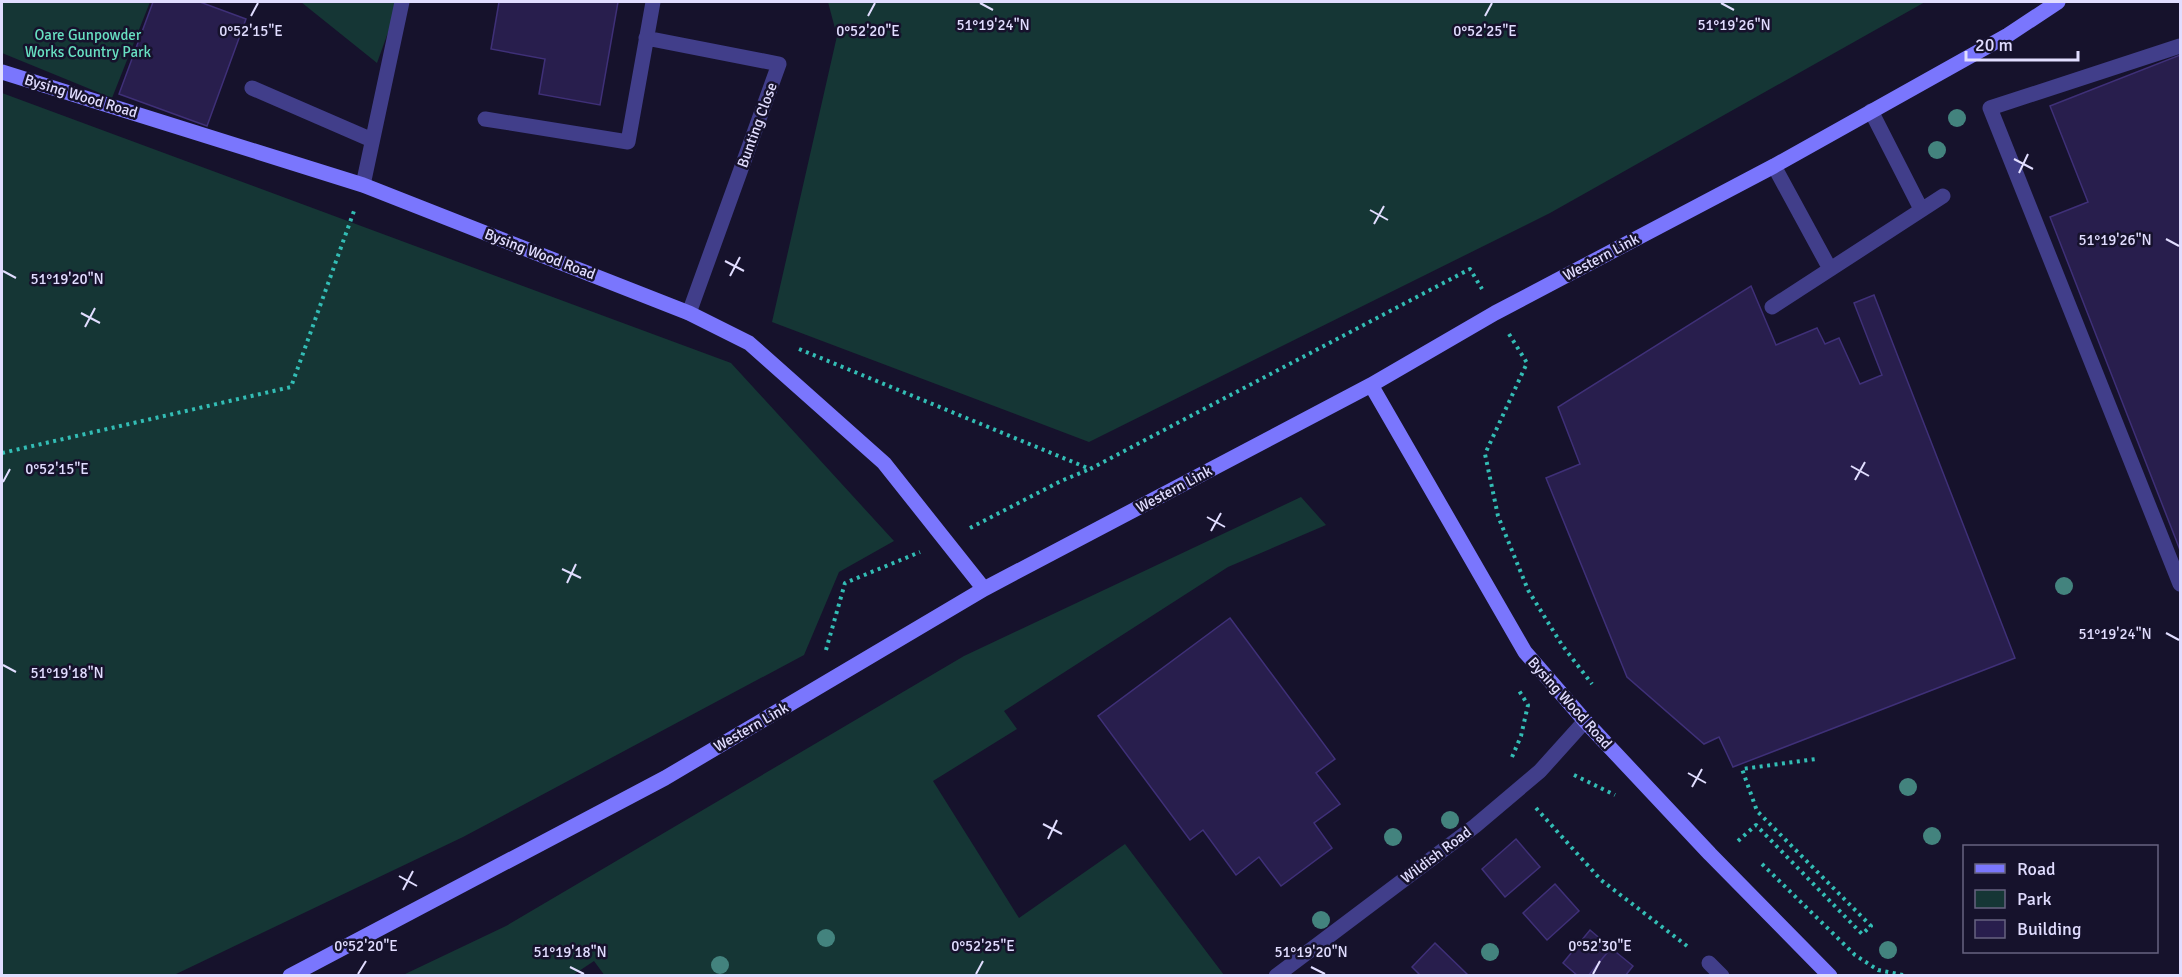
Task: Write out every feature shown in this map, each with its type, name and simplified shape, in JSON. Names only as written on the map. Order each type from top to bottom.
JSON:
[{"type":"main road","name":"Western Link","points":[[291,975],[665,778],[984,589],[1371,385],[1495,312],[1774,166],[2008,35],[2058,2]]},
{"type":"main road","name":"Bysing Wood Road","points":[[2,72],[363,185],[689,313],[748,343],[884,463],[984,589]]},
{"type":"main road","name":"Bysing Wood Road","points":[[1371,385],[1525,652],[1585,721],[1710,854],[1830,975]]},
{"type":"street","points":[[363,185],[402,2]]},
{"type":"street","points":[[485,119],[628,142],[653,2]]},
{"type":"street","name":"Bunting Close","points":[[646,38],[779,64],[689,313]]},
{"type":"street","points":[[2181,45],[1990,108],[2181,584]]},
{"type":"street","points":[[252,88],[372,140]]},
{"type":"street","points":[[1872,111],[1922,209]]},
{"type":"street","points":[[1774,166],[1830,269]]},
{"type":"street","points":[[1772,307],[1942,196]]},
{"type":"street","name":"Wildish Road","points":[[1276,975],[1475,826],[1540,771],[1585,721]]},
{"type":"street","points":[[1710,963],[1722,975]]},
{"type":"path","points":[[2,453],[291,387],[363,185]]},
{"type":"path","points":[[797,348],[1090,469],[1470,269],[1527,363],[1485,454],[1498,516],[1528,590],[1562,645],[1598,692]]},
{"type":"path","points":[[1516,686],[1528,705],[1521,736],[1508,767],[1519,789],[1601,880],[1710,963]]},
{"type":"path","points":[[1738,841],[1756,825],[1862,934],[1871,926],[1757,811],[1742,769],[1816,759]]},
{"type":"path","points":[[1567,780],[1576,774],[1618,796]]},
{"type":"path","points":[[1730,833],[1746,848]]},
{"type":"path","points":[[1761,863],[1855,955],[1878,970],[1908,975]]},
{"type":"green space","name":"Oare Gunpowder Works Country Park","points":[[2,2],[150,2],[112,98],[2,53]]},
{"type":"green space","points":[[301,2],[399,2],[377,63]]},
{"type":"green space","points":[[828,2],[1925,2],[1550,213],[1089,442],[772,322],[837,36]]},
{"type":"green space","points":[[2,93],[731,363],[894,541],[839,572],[804,655],[463,837],[174,975],[2,975]]},
{"type":"green space","points":[[1301,497],[1326,525],[1228,567],[1004,711],[1017,729],[933,781],[1019,918],[1125,844],[1224,975],[605,976],[594,961],[573,975],[403,975],[506,926],[964,656]]},
{"type":"building","points":[[153,2],[200,2],[246,19],[207,126],[119,94]]},
{"type":"building","points":[[499,2],[618,2],[600,105],[539,94],[545,59],[491,49]]},
{"type":"building","points":[[2180,55],[2180,550],[2050,217],[2088,202],[2050,106]]},
{"type":"building","points":[[1751,286],[1776,345],[1817,328],[1825,344],[1839,338],[1860,384],[1882,375],[1854,303],[1874,295],[2015,658],[1733,767],[1719,737],[1704,744],[1627,677],[1546,478],[1580,464],[1558,407]]},
{"type":"building","points":[[1230,618],[1335,759],[1316,773],[1340,804],[1314,823],[1332,848],[1281,886],[1259,857],[1236,875],[1203,830],[1190,840],[1098,716]]},
{"type":"building","points":[[1516,839],[1540,867],[1505,897],[1482,869]]},
{"type":"building","points":[[1555,884],[1579,911],[1547,940],[1523,913]]},
{"type":"building","points":[[1590,930],[1611,948],[1588,976],[1578,976],[1563,963]]},
{"type":"building","points":[[1435,943],[1469,976],[1421,976],[1412,967]]},
{"type":"building","points":[[1611,948],[1633,966],[1625,976],[1588,976]]}]
